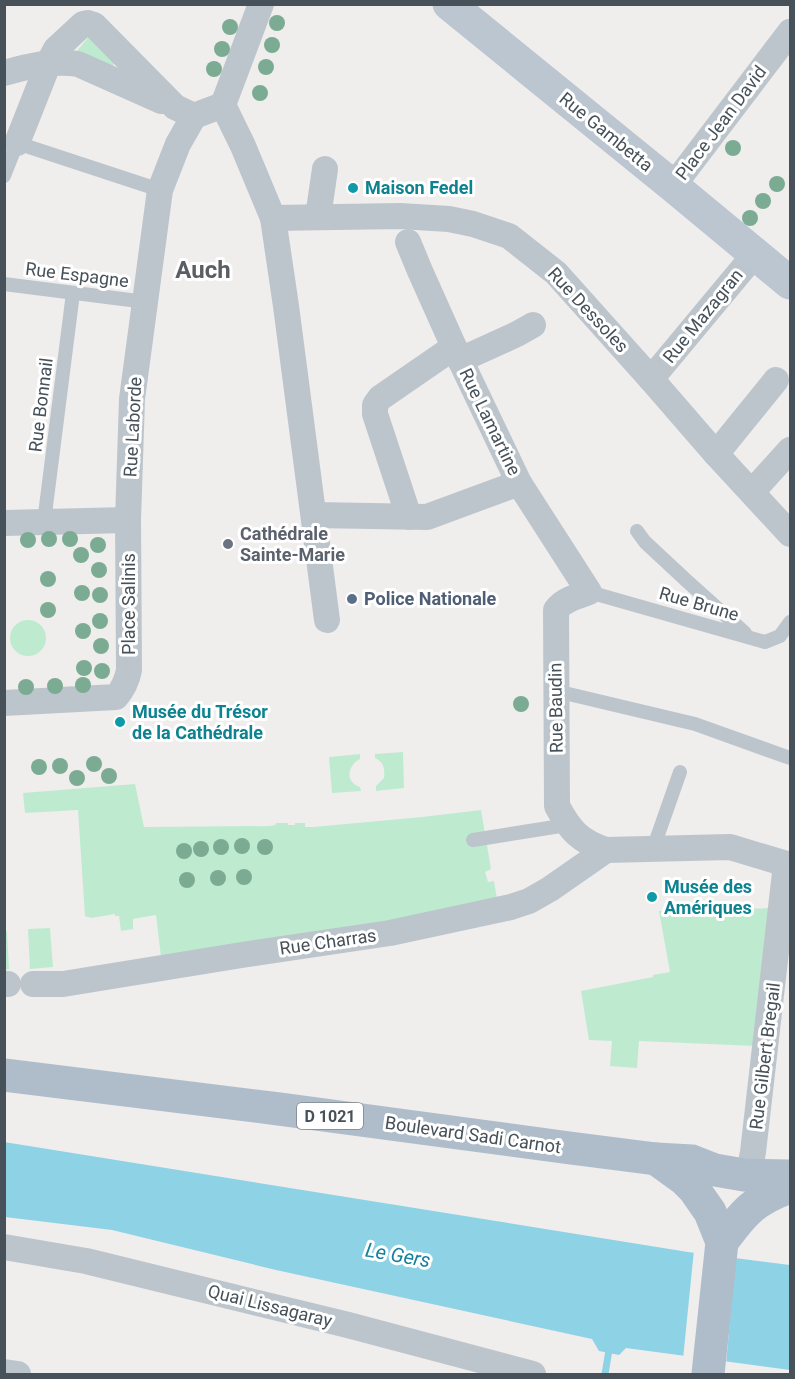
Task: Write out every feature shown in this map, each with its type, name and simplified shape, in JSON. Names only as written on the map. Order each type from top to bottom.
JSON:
[{"type":"main road","name":"Rue Gambetta","points":[[448,4],[755,254],[789,279]]},
{"type":"main road","name":"Boulevard Sadi Carnot","points":[[4,1075],[279,1108],[656,1159],[692,1161],[715,1170],[750,1189],[790,1176]]},
{"type":"main road","name":"Boulevard Sadi Carnot","points":[[656,1159],[685,1180],[699,1196],[710,1212],[722,1242]]},
{"type":"main road","points":[[708,1374],[722,1242],[740,1218],[750,1189],[773,1193],[790,1187]]},
{"type":"street","points":[[261,4],[223,105],[273,218],[327,620]]},
{"type":"street","points":[[17,143],[56,49],[83,24],[88,23],[94,26],[185,111]]},
{"type":"street","name":"Place Jean David","points":[[673,186],[790,32]]},
{"type":"street","points":[[4,73],[49,62],[78,64],[185,111],[223,105]]},
{"type":"street","name":"Rue Laborde","points":[[128,520],[132,399],[160,190],[178,144],[185,111]]},
{"type":"street","points":[[318,217],[326,170]]},
{"type":"street","name":"Rue Dessoles","points":[[273,218],[400,216],[449,219],[509,236],[556,273],[790,534]]},
{"type":"street","name":"Rue Lamartine","points":[[408,242],[457,354],[519,483],[589,592]]},
{"type":"street","name":"Rue Mazagran","points":[[651,379],[755,254]]},
{"type":"street","points":[[410,517],[375,414],[375,405],[380,398],[457,354],[517,334],[533,325]]},
{"type":"street","points":[[716,454],[776,380]]},
{"type":"street","points":[[752,492],[790,450]]},
{"type":"street","points":[[314,516],[427,517],[519,483]]},
{"type":"street","points":[[4,523],[128,520]]},
{"type":"street","name":"Place Salinis","points":[[4,703],[116,698],[122,690],[129,670],[128,520]]},
{"type":"street","name":"Rue Baudin","points":[[562,816],[556,691],[556,610],[565,601],[589,592]]},
{"type":"street","points":[[562,816],[584,841],[606,850],[730,847],[788,865]]},
{"type":"street","name":"Rue Charras","points":[[33,984],[63,984],[390,933],[477,915],[529,901],[606,850]]},
{"type":"street","name":"Rue Gilbert Bregail","points":[[750,1189],[751,1163],[782,976],[788,865]]},
{"type":"street","name":"Quai Lissagaray","points":[[4,1247],[86,1261],[348,1325],[532,1374]]},
{"type":"street","points":[[4,1372],[18,1374]]},
{"type":"lane","points":[[4,176],[17,143],[160,190]]},
{"type":"lane","name":"Rue Espagne","points":[[4,284],[146,302]]},
{"type":"lane","name":"Rue Bonnail","points":[[44,522],[73,293]]},
{"type":"lane","points":[[637,531],[645,542],[748,636]]},
{"type":"lane","name":"Rue Brune","points":[[589,592],[765,642],[780,636],[790,622]]},
{"type":"lane","points":[[556,691],[695,724],[790,758]]},
{"type":"lane","points":[[653,849],[680,772]]},
{"type":"lane","points":[[473,840],[562,816]]},
{"type":"green space","points":[[91,34],[117,59],[111,69],[77,51]]},
{"type":"green space","points":[[28,620],[41,625],[46,638],[41,651],[28,656],[15,651],[10,638],[15,625]]},
{"type":"green space","points":[[403,752],[404,788],[376,791],[376,786],[384,778],[384,772],[375,754]]},
{"type":"green space","points":[[360,754],[360,759],[351,769],[350,778],[355,785],[360,787],[361,791],[332,793],[329,757]]},
{"type":"green space","points":[[135,784],[144,827],[270,826],[276,823],[295,825],[295,823],[305,823],[305,827],[313,827],[481,810],[491,869],[485,872],[488,882],[494,881],[497,899],[388,926],[161,957],[156,915],[133,919],[133,929],[121,931],[119,916],[115,914],[91,918],[85,916],[78,810],[25,813],[23,793]]},
{"type":"green space","points":[[770,908],[755,1046],[639,1041],[637,1068],[610,1066],[612,1041],[589,1040],[581,991],[670,972],[659,911]]},
{"type":"green space","points":[[50,928],[53,967],[30,969],[28,929]]},
{"type":"green space","points":[[5,931],[7,931],[9,969],[5,970]]},
{"type":"water","name":"Le Gers","points":[[4,1142],[688,1252],[790,1265],[790,1370],[626,1348],[619,1355],[599,1351],[592,1339],[276,1270],[112,1230],[5,1217]]},
{"type":"pier","points":[[694,1250],[737,1255],[726,1365],[683,1359]]},
{"type":"waterway","points":[[605,1374],[610,1344]]},
{"type":"place","name":"Maison Fedel","points":[[353,188]]},
{"type":"place","name":"Cathédrale Sainte-Marie","points":[[228,544]]},
{"type":"place","name":"Police Nationale","points":[[352,599]]},
{"type":"place","name":"Musée du Trésor de la Cathédrale","points":[[120,722]]},
{"type":"place","name":"Musée des Amériques","points":[[652,897]]},
{"type":"district","name":"Auch","points":[[203,270]]}]
